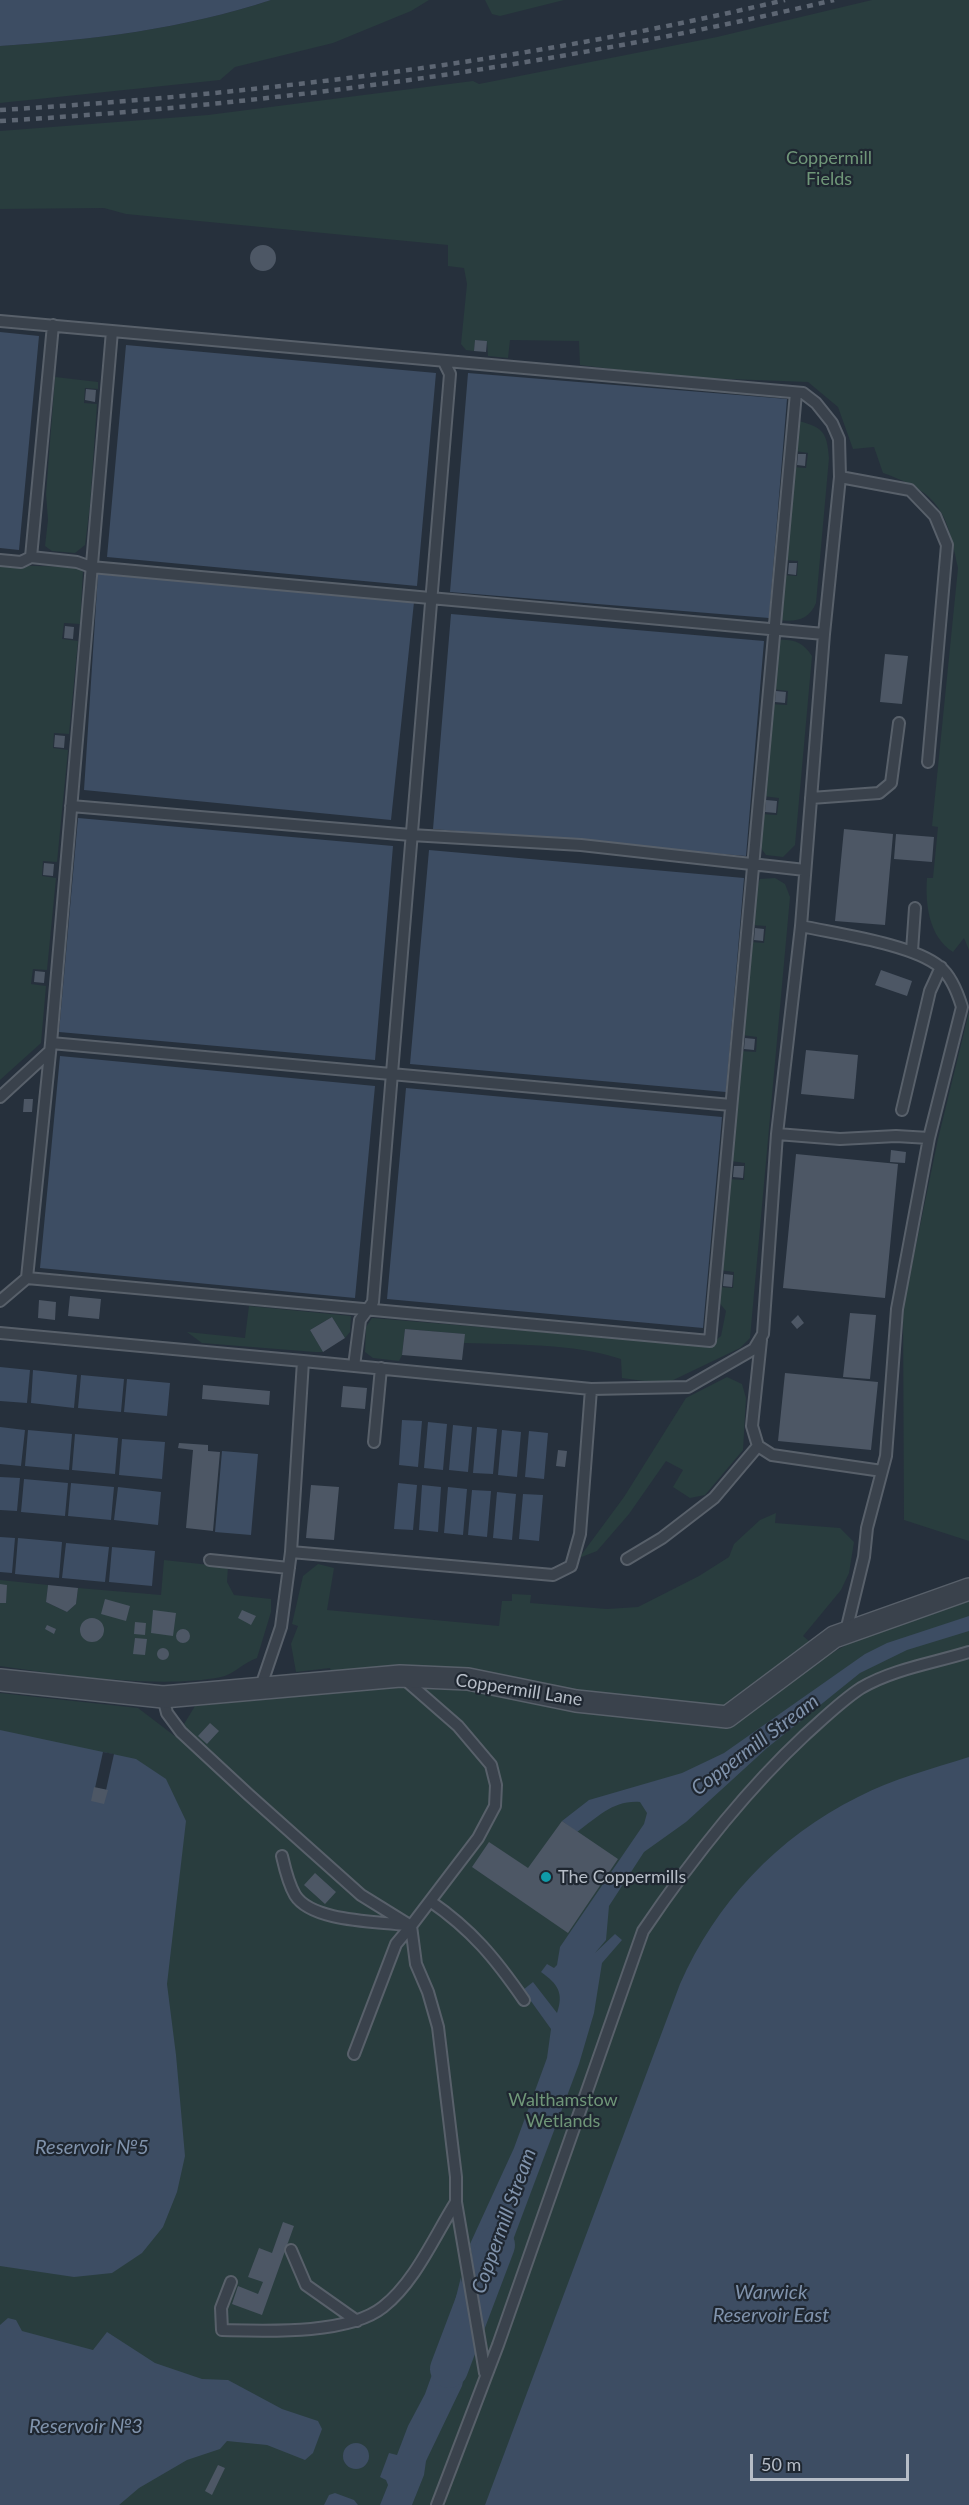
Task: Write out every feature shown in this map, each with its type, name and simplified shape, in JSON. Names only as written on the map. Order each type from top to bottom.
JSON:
[{"type":"street","name":"Coppermill Lane","points":[[0,1680],[163,1697],[400,1676],[468,1679],[576,1701],[727,1717],[846,1631],[969,1589]]},
{"type":"lane","points":[[0,321],[803,393],[816,403],[832,423],[839,439],[840,477],[824,634],[801,926],[777,1134],[752,1426],[758,1446],[772,1455],[882,1471]]},
{"type":"lane","points":[[31,557],[52,325]]},
{"type":"lane","points":[[0,1301],[27,1278],[50,1047],[112,331]]},
{"type":"lane","points":[[354,1366],[360,1320],[373,1302],[450,374],[444,362]]},
{"type":"lane","points":[[27,1278],[710,1341],[796,393]]},
{"type":"lane","points":[[840,477],[910,490],[935,516],[948,545],[928,762]]},
{"type":"lane","points":[[0,560],[21,562],[31,557],[77,562],[91,567],[824,634]]},
{"type":"lane","points":[[811,798],[879,793],[891,783],[899,723]]},
{"type":"lane","points":[[71,806],[411,835],[581,845],[805,870]]},
{"type":"lane","points":[[912,951],[915,908]]},
{"type":"lane","points":[[801,926],[912,951],[940,967],[957,991],[962,1007],[929,1138],[897,1309],[885,1456],[846,1631]]},
{"type":"lane","points":[[902,1110],[930,991],[940,967]]},
{"type":"lane","points":[[0,1097],[50,1047],[392,1074],[730,1105]]},
{"type":"lane","points":[[777,1134],[840,1139],[896,1136],[929,1138]]},
{"type":"lane","points":[[0,1333],[591,1389],[688,1387],[741,1358],[754,1349],[761,1337]]},
{"type":"lane","points":[[260,1690],[281,1627],[289,1568],[303,1361]]},
{"type":"lane","points":[[374,1442],[381,1368]]},
{"type":"lane","points":[[291,1552],[553,1575],[571,1566],[580,1534],[591,1389]]},
{"type":"lane","points":[[627,1559],[662,1539],[714,1498],[758,1446]]},
{"type":"lane","points":[[210,1560],[289,1568]]},
{"type":"lane","points":[[437,2505],[600,2060],[643,1931],[676,1882],[746,1792],[830,1712],[861,1688],[882,1679],[969,1652]]},
{"type":"lane","points":[[354,2054],[396,1944],[478,1838],[495,1806],[496,1785],[492,1765],[458,1726],[400,1676]]},
{"type":"lane","points":[[163,1697],[167,1713],[181,1732],[249,1795],[361,1896],[411,1926]]},
{"type":"lane","points":[[282,1856],[287,1878],[296,1898],[316,1913],[411,1926]]},
{"type":"lane","points":[[430,1900],[461,1922],[495,1959],[524,2000]]},
{"type":"lane","points":[[411,1926],[416,1964],[428,1992],[438,2027],[456,2177],[456,2202],[485,2375]]},
{"type":"lane","points":[[231,2282],[221,2308],[222,2330],[273,2331],[357,2321],[382,2307],[409,2279],[456,2202]]},
{"type":"lane","points":[[291,2250],[306,2285],[357,2321]]},
{"type":"green space","points":[[271,0],[429,0],[411,11],[333,43],[235,67],[220,80],[0,103],[0,46],[137,32],[204,19]]},
{"type":"green space","points":[[485,0],[564,0],[500,16],[492,14]]},
{"type":"green space","name":"Coppermill Fields","points":[[872,0],[969,0],[969,950],[964,938],[953,952],[945,946],[934,929],[928,909],[927,888],[927,878],[933,878],[938,827],[932,826],[958,568],[950,532],[938,507],[929,497],[917,488],[883,473],[874,447],[853,449],[838,407],[808,382],[676,377],[580,365],[579,341],[510,340],[508,358],[488,356],[487,341],[475,340],[474,351],[466,350],[461,344],[467,284],[464,268],[448,266],[448,245],[126,214],[104,208],[0,209],[0,131],[208,115],[473,81],[479,84],[717,37]]},
{"type":"green space","points":[[55,377],[98,382],[98,389],[85,388],[84,403],[97,404],[85,545],[75,553],[52,551],[45,546],[48,520],[46,494]]},
{"type":"green space","points":[[798,421],[818,428],[822,432],[827,442],[829,458],[816,603],[810,613],[801,619],[785,621],[779,620],[783,575],[797,576],[798,561],[785,560],[793,467],[806,468],[808,453],[795,451]]},
{"type":"green space","points":[[0,565],[76,567],[83,571],[80,624],[64,623],[62,639],[78,641],[69,734],[54,733],[53,748],[68,750],[57,862],[43,861],[42,876],[56,878],[47,970],[33,969],[31,984],[46,986],[41,1043],[0,1080]]},
{"type":"green space","points":[[776,640],[797,642],[805,647],[812,656],[795,845],[783,857],[766,855],[758,844],[761,814],[777,815],[779,798],[763,796],[770,704],[787,705],[788,691],[772,689]]},
{"type":"green space","points":[[775,878],[785,884],[790,897],[750,1338],[740,1348],[665,1384],[622,1378],[621,1359],[602,1354],[563,1347],[464,1343],[464,1334],[405,1329],[402,1355],[399,1361],[373,1358],[365,1352],[366,1327],[372,1318],[696,1345],[709,1345],[721,1336],[726,1311],[718,1301],[719,1287],[733,1288],[734,1272],[720,1270],[729,1179],[744,1180],[745,1163],[731,1161],[741,1051],[756,1052],[757,1037],[742,1035],[751,942],[764,943],[766,926],[752,925],[756,889],[760,879]]},
{"type":"green space","points":[[969,1012],[969,1541],[904,1520],[903,1308],[938,1139]]},
{"type":"green space","points":[[249,1306],[351,1316],[350,1332],[345,1338],[332,1317],[310,1330],[323,1352],[315,1352],[202,1343],[187,1332],[245,1338]]},
{"type":"green space","points":[[727,1377],[742,1384],[746,1398],[743,1450],[705,1495],[690,1498],[673,1487],[683,1470],[666,1461],[629,1514],[597,1551],[579,1558],[624,1497],[686,1398]]},
{"type":"green space","name":"Walthamstow Wetlands","points":[[776,1513],[775,1523],[840,1528],[854,1542],[849,1573],[841,1590],[803,1636],[827,1656],[872,1630],[969,1600],[969,2505],[0,2505],[0,1693],[138,1708],[176,1737],[185,1728],[184,1724],[195,1706],[337,1693],[330,1668],[296,1672],[291,1644],[298,1626],[292,1624],[303,1576],[318,1564],[334,1568],[327,1610],[499,1626],[502,1601],[512,1601],[512,1594],[531,1595],[530,1603],[607,1609],[638,1607],[699,1576],[729,1557],[734,1544],[760,1520]]},
{"type":"green space","points":[[164,1560],[228,1567],[227,1582],[234,1595],[271,1599],[271,1612],[257,1658],[221,1677],[170,1682],[111,1679],[0,1666],[0,1580],[48,1585],[46,1602],[67,1612],[76,1604],[78,1588],[161,1595]]},
{"type":"water","points":[[0,0],[271,0],[204,19],[137,32],[0,46]]},
{"type":"water","points":[[0,332],[39,336],[19,550],[0,548]]},
{"type":"water","points":[[126,345],[436,373],[417,586],[107,557]]},
{"type":"water","points":[[468,373],[787,399],[769,618],[450,592]]},
{"type":"water","points":[[98,574],[414,602],[391,820],[84,790]]},
{"type":"water","points":[[451,614],[764,641],[746,856],[433,829]]},
{"type":"water","points":[[78,818],[393,846],[375,1060],[59,1032]]},
{"type":"water","points":[[429,850],[744,878],[726,1092],[410,1064]]},
{"type":"water","points":[[60,1056],[375,1086],[355,1298],[40,1268]]},
{"type":"water","points":[[406,1088],[722,1117],[703,1328],[387,1299]]},
{"type":"water","points":[[0,1367],[30,1370],[27,1403],[0,1401]]},
{"type":"water","points":[[33,1370],[77,1375],[74,1408],[31,1403]]},
{"type":"water","points":[[81,1375],[124,1379],[121,1412],[78,1408]]},
{"type":"water","points":[[127,1379],[170,1383],[167,1416],[124,1412]]},
{"type":"water","points":[[402,1420],[422,1421],[418,1467],[399,1465]]},
{"type":"water","points":[[428,1422],[447,1424],[443,1470],[424,1468]]},
{"type":"water","points":[[453,1425],[472,1427],[468,1472],[449,1470]]},
{"type":"water","points":[[0,1427],[25,1430],[21,1466],[0,1464]]},
{"type":"water","points":[[477,1427],[497,1429],[493,1474],[473,1473]]},
{"type":"water","points":[[28,1430],[72,1434],[69,1470],[25,1466]]},
{"type":"water","points":[[502,1430],[521,1432],[517,1477],[498,1475]]},
{"type":"water","points":[[529,1431],[548,1433],[544,1479],[525,1477]]},
{"type":"water","points":[[75,1434],[118,1438],[115,1474],[72,1470]]},
{"type":"water","points":[[122,1439],[165,1442],[162,1479],[119,1475]]},
{"type":"water","points":[[222,1451],[258,1454],[251,1535],[215,1532]]},
{"type":"water","points":[[0,1477],[20,1478],[17,1511],[0,1510]]},
{"type":"water","points":[[24,1479],[68,1483],[65,1516],[21,1512]]},
{"type":"water","points":[[71,1483],[114,1487],[111,1520],[68,1516]]},
{"type":"water","points":[[398,1483],[417,1485],[413,1530],[394,1529]]},
{"type":"water","points":[[422,1485],[441,1487],[438,1532],[419,1530]]},
{"type":"water","points":[[118,1487],[161,1492],[158,1525],[114,1520]]},
{"type":"water","points":[[448,1487],[467,1489],[463,1535],[444,1533]]},
{"type":"water","points":[[472,1490],[491,1491],[487,1537],[468,1535]]},
{"type":"water","points":[[497,1492],[516,1494],[512,1540],[493,1538]]},
{"type":"water","points":[[523,1494],[543,1495],[539,1541],[519,1539]]},
{"type":"water","points":[[0,1537],[15,1538],[12,1573],[0,1572]]},
{"type":"water","points":[[18,1538],[62,1542],[59,1578],[15,1574]]},
{"type":"water","points":[[66,1543],[109,1547],[105,1582],[62,1578]]},
{"type":"water","points":[[112,1547],[155,1551],[152,1586],[109,1582]]},
{"type":"water","points":[[969,1616],[969,1631],[907,1650],[860,1673],[767,1748],[686,1822],[644,1852],[609,1906],[606,1940],[595,1953],[615,1934],[622,1940],[602,1963],[594,2013],[579,2064],[483,2320],[470,2244],[514,2148],[547,2058],[551,2029],[523,1990],[533,1982],[557,2013],[560,2000],[558,1990],[552,1981],[541,1972],[547,1964],[554,1968],[557,1965],[560,1947],[644,1824],[647,1813],[640,1802],[630,1802],[606,1811],[577,1832],[562,1821],[589,1800],[682,1773],[724,1753],[865,1654],[887,1643]]},
{"type":"water","name":"Reservoir №5","points":[[0,1730],[136,1759],[166,1779],[186,1821],[167,1984],[185,2156],[177,2192],[163,2227],[142,2253],[112,2273],[74,2277],[0,2266]]},
{"type":"water","name":"Warwick Reservoir East","points":[[969,1757],[969,2505],[485,2505],[680,1984],[712,1926],[752,1875],[776,1852],[829,1813],[885,1785]]},
{"type":"water","points":[[461,2277],[473,2355],[466,2368],[462,2386],[426,2461],[424,2475],[412,2505],[380,2505],[388,2485],[386,2480],[380,2477],[389,2453],[397,2455],[408,2426],[425,2394],[447,2333]]},
{"type":"water","name":"Reservoir №3","points":[[8,2318],[16,2320],[22,2331],[93,2350],[107,2332],[155,2363],[202,2379],[228,2380],[282,2409],[318,2421],[322,2429],[313,2453],[305,2460],[267,2445],[227,2441],[220,2449],[187,2460],[139,2488],[119,2505],[0,2505],[0,2325]]},
{"type":"water","points":[[356,2443],[365,2447],[369,2456],[365,2465],[356,2469],[347,2465],[343,2456],[347,2447]]},
{"type":"water","points":[[335,2493],[354,2500],[358,2505],[324,2505],[329,2495]]},
{"type":"pier","points":[[103,1752],[114,1754],[106,1790],[95,1788]]},
{"type":"building","points":[[263,245],[272,249],[276,258],[272,267],[263,271],[254,267],[250,258],[254,249]]},
{"type":"building","points":[[475,340],[487,341],[486,352],[474,351]]},
{"type":"building","points":[[86,389],[96,390],[95,402],[85,400]]},
{"type":"building","points":[[798,454],[806,454],[805,466],[797,465]]},
{"type":"building","points":[[789,563],[797,563],[796,575],[788,574]]},
{"type":"building","points":[[65,626],[74,627],[73,639],[64,638]]},
{"type":"building","points":[[885,654],[908,656],[902,704],[880,702]]},
{"type":"building","points":[[776,691],[786,692],[785,703],[775,702]]},
{"type":"building","points":[[55,735],[65,736],[64,748],[54,747]]},
{"type":"building","points":[[766,800],[777,801],[776,813],[765,812]]},
{"type":"building","points":[[844,829],[893,834],[885,925],[835,921]]},
{"type":"building","points":[[896,834],[934,837],[932,862],[894,859]]},
{"type":"building","points":[[44,863],[54,864],[53,876],[43,875]]},
{"type":"building","points":[[755,928],[764,929],[763,941],[754,940]]},
{"type":"building","points":[[881,970],[912,981],[907,996],[875,985]]},
{"type":"building","points":[[35,971],[45,972],[44,983],[34,982]]},
{"type":"building","points":[[745,1038],[755,1039],[754,1050],[744,1049]]},
{"type":"building","points":[[806,1050],[858,1055],[854,1099],[801,1094]]},
{"type":"building","points":[[24,1099],[33,1099],[32,1112],[23,1112]]},
{"type":"building","points":[[891,1150],[906,1152],[905,1163],[890,1162]]},
{"type":"building","points":[[796,1154],[898,1164],[885,1298],[783,1288]]},
{"type":"building","points":[[734,1166],[744,1166],[743,1178],[733,1177]]},
{"type":"building","points":[[724,1274],[733,1275],[732,1287],[723,1286]]},
{"type":"building","points":[[70,1296],[101,1299],[99,1319],[68,1316]]},
{"type":"building","points":[[39,1300],[56,1302],[55,1320],[38,1318]]},
{"type":"building","points":[[850,1313],[876,1315],[870,1379],[843,1377]]},
{"type":"building","points":[[798,1315],[804,1323],[797,1329],[791,1322]]},
{"type":"building","points":[[332,1317],[345,1338],[323,1352],[310,1330]]},
{"type":"building","points":[[405,1329],[465,1334],[462,1360],[402,1355]]},
{"type":"building","points":[[785,1373],[878,1382],[871,1450],[778,1441]]},
{"type":"building","points":[[203,1385],[270,1391],[269,1405],[202,1399]]},
{"type":"building","points":[[343,1386],[367,1388],[365,1409],[341,1407]]},
{"type":"building","points":[[179,1443],[208,1445],[208,1451],[220,1452],[213,1531],[186,1528],[193,1450],[178,1448]]},
{"type":"building","points":[[558,1450],[567,1451],[565,1467],[556,1466]]},
{"type":"building","points":[[311,1485],[339,1487],[334,1540],[306,1538]]},
{"type":"building","points":[[0,1584],[7,1585],[6,1603],[0,1603]]},
{"type":"building","points":[[48,1585],[78,1588],[76,1604],[67,1612],[46,1602]]},
{"type":"building","points":[[105,1599],[130,1606],[126,1621],[101,1614]]},
{"type":"building","points":[[153,1610],[176,1613],[173,1636],[151,1633]]},
{"type":"building","points":[[242,1610],[256,1616],[251,1625],[238,1618]]},
{"type":"building","points":[[92,1618],[97,1619],[103,1625],[103,1635],[97,1641],[92,1642],[87,1641],[81,1635],[80,1630],[81,1625],[87,1619]]},
{"type":"building","points":[[135,1622],[146,1623],[145,1635],[134,1634]]},
{"type":"building","points":[[47,1625],[56,1629],[54,1634],[45,1629]]},
{"type":"building","points":[[183,1629],[188,1631],[190,1636],[188,1641],[183,1643],[178,1641],[176,1636],[178,1631]]},
{"type":"building","points":[[135,1638],[147,1639],[145,1655],[133,1654]]},
{"type":"building","points":[[165,1648],[168,1649],[168,1659],[161,1660],[158,1659],[157,1652],[158,1649]]},
{"type":"building","points":[[210,1723],[219,1731],[207,1744],[198,1736]]},
{"type":"building","points":[[94,1787],[108,1790],[104,1804],[91,1801]]},
{"type":"building","name":"The Coppermills","points":[[562,1821],[618,1859],[568,1933],[472,1867],[489,1842],[528,1868]]},
{"type":"building","points":[[315,1873],[336,1892],[325,1904],[304,1885]]},
{"type":"building","points":[[283,2222],[294,2226],[262,2315],[232,2304],[238,2286],[258,2294],[263,2282],[248,2277],[259,2248],[272,2253]]},
{"type":"building","points":[[218,2465],[225,2468],[212,2495],[205,2491]]},
{"type":"waterway","name":"Coppermill Stream","points":[[449,2369],[496,2245]]},
{"type":"railway","points":[[0,110],[197,95],[395,72],[591,41],[785,0]]},
{"type":"railway","points":[[0,121],[210,104],[420,78],[628,44],[834,0]]},
{"type":"place","name":"The Coppermills","points":[[546,1877]]}]
